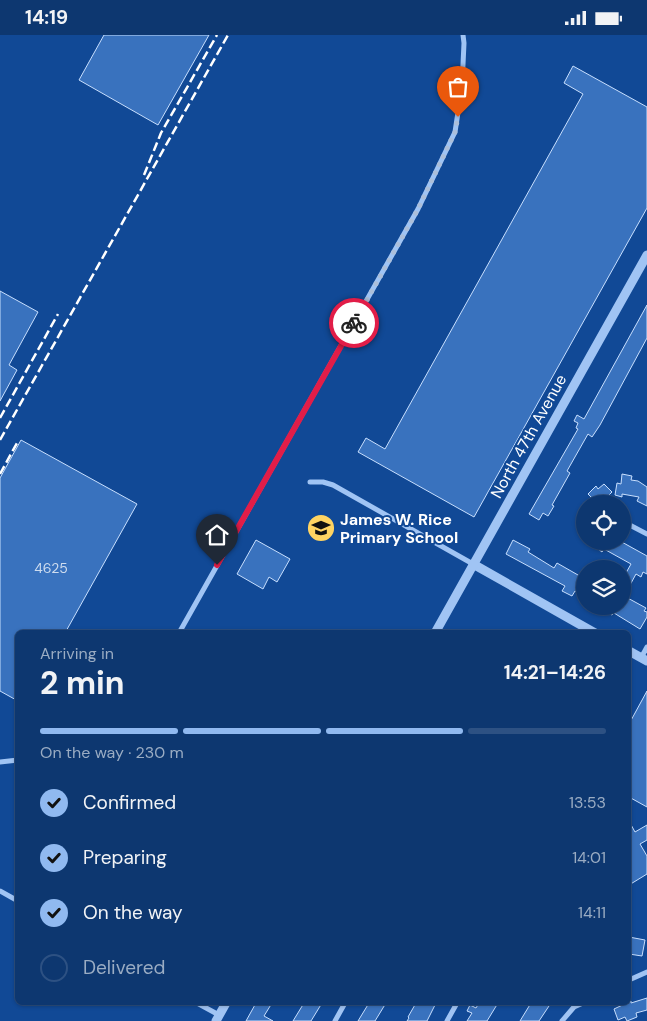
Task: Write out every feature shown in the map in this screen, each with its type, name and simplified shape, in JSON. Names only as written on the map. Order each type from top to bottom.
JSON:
[{"type":"street","points":[[181,630],[418,209],[442,162],[455,132],[462,86],[464,43],[462,35]]},
{"type":"street","name":"North 47th Avenue","points":[[437,630],[647,255]]},
{"type":"street","points":[[310,482],[323,482],[333,485],[590,630]]},
{"type":"street","points":[[631,526],[647,534]]},
{"type":"street","points":[[631,652],[644,660],[647,647]]},
{"type":"street","points":[[0,763],[15,760]]},
{"type":"street","points":[[0,891],[15,899]]},
{"type":"street","points":[[631,978],[647,972]]},
{"type":"street","points":[[200,1005],[218,1018],[225,1005]]},
{"type":"street","points":[[335,1021],[344,1005]]},
{"type":"street","points":[[447,1021],[456,1005]]},
{"type":"street","points":[[562,1021],[574,1007],[578,1005]]},
{"type":"building","points":[[104,35],[209,35],[158,125],[79,80]]},
{"type":"building","points":[[573,66],[647,107],[647,208],[474,517],[358,452],[366,438],[385,449],[583,94],[564,83]]},
{"type":"building","points":[[0,291],[38,312],[9,365],[17,370],[0,401]]},
{"type":"building","points":[[647,305],[647,338],[600,425],[592,437],[588,434],[567,471],[570,473],[552,505],[554,506],[548,516],[543,513],[539,520],[529,514],[578,429],[576,428],[578,423],[574,421],[577,415],[584,419]]},
{"type":"building","points":[[21,440],[137,504],[67,630],[15,630],[15,699],[0,691],[0,478]]},
{"type":"building","points":[[622,474],[632,476],[631,480],[638,481],[647,487],[647,506],[637,501],[639,497],[622,494],[615,495],[617,483],[621,484]]},
{"type":"building","points":[[604,484],[612,492],[609,495],[588,494],[596,486],[598,489]]},
{"type":"building","points":[[256,540],[290,559],[277,582],[269,577],[263,589],[237,574]]},
{"type":"building","points":[[513,540],[530,549],[528,552],[554,568],[557,563],[576,574],[576,592],[572,596],[562,591],[565,586],[506,554]]},
{"type":"building","points":[[631,547],[647,556],[647,574],[643,572],[641,577],[636,574],[631,583],[631,560],[624,560],[606,550],[631,550]]},
{"type":"building","points":[[631,600],[646,608],[644,611],[647,612],[647,617],[640,629],[617,615],[631,615]]},
{"type":"building","points":[[647,691],[647,807],[631,798],[631,720]]},
{"type":"building","points":[[631,825],[635,832],[647,825],[647,840],[640,844],[647,856],[647,874],[631,884]]},
{"type":"building","points":[[631,937],[645,940],[642,956],[631,954]]},
{"type":"building","points":[[647,998],[647,1010],[636,1013],[637,1017],[627,1021],[625,1017],[618,1020],[614,1009],[622,1005],[631,1005],[631,1003]]},
{"type":"building","points":[[255,1005],[271,1005],[264,1016],[273,1021],[246,1021]]},
{"type":"building","points":[[303,1005],[321,1005],[311,1021],[293,1021]]},
{"type":"building","points":[[368,1005],[385,1005],[375,1021],[358,1021]]},
{"type":"building","points":[[415,1005],[435,1005],[427,1021],[407,1021]]},
{"type":"building","points":[[470,1005],[476,1008],[478,1005],[497,1005],[487,1021],[467,1021],[472,1013],[467,1011]]},
{"type":"building","points":[[530,1005],[550,1005],[539,1021],[520,1021]]},
{"type":"railway","points":[[144,175],[161,133],[217,35]]},
{"type":"railway","points":[[0,440],[228,35]]},
{"type":"railway","points":[[0,418],[58,314]]},
{"type":"railway","points":[[0,474],[17,443]]},
{"type":"way so far","points":[[354,323],[442,162],[455,132],[458,117]]},
{"type":"place","name":"James W. Rice Primary School","points":[[321,528]]},
{"type":"route","points":[[217,565],[354,323]]}]
